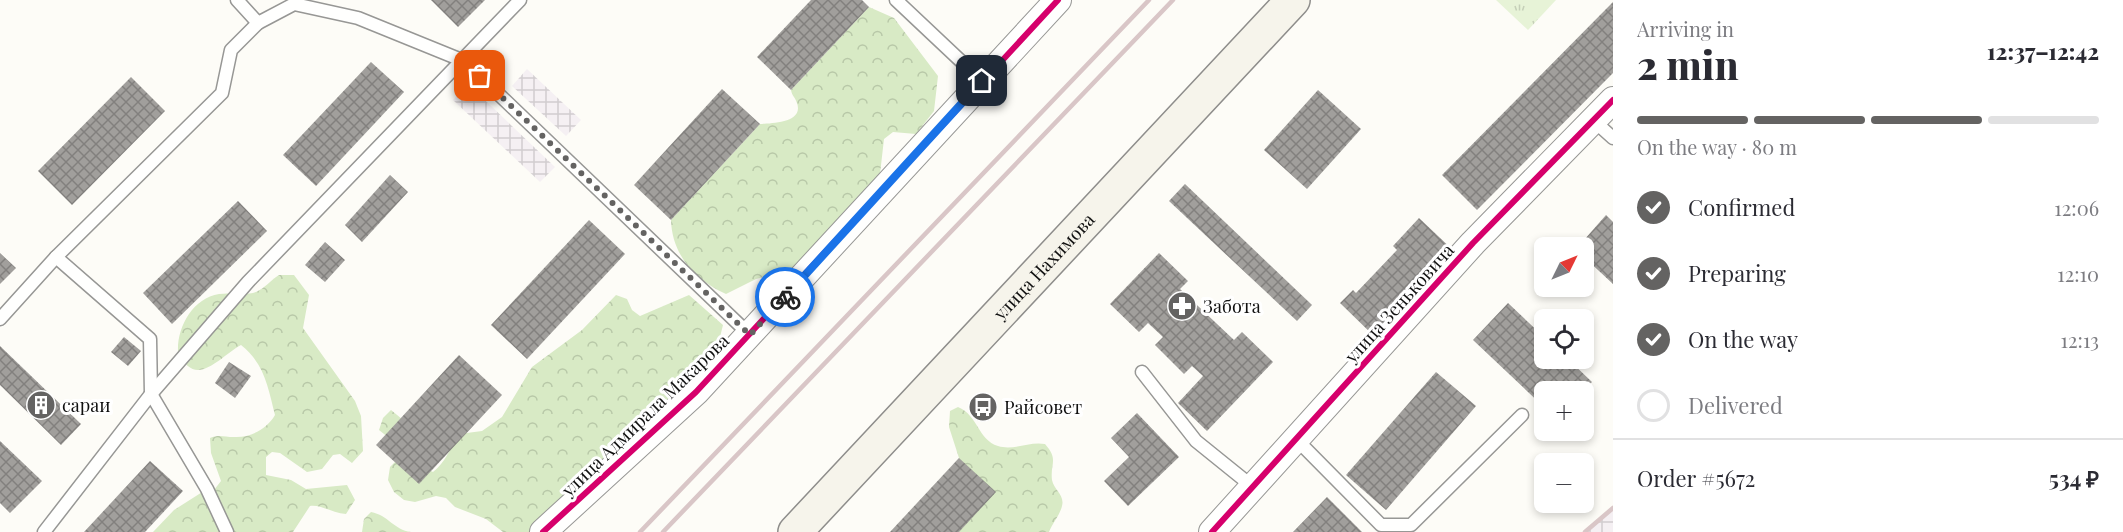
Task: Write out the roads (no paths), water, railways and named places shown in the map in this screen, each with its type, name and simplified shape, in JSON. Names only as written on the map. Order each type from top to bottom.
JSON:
[{"type":"main road","name":"улица Нахимова","points":[[795,532],[1293,0]]},
{"type":"street","name":"улица Адмирала Макарова","points":[[543,532],[696,392],[1058,0]]},
{"type":"street","name":"улица Зеньковича","points":[[1212,532],[1473,243],[1613,100]]},
{"type":"lane","points":[[237,0],[258,23]]},
{"type":"lane","points":[[44,532],[151,394],[248,282],[464,61],[520,0]]},
{"type":"lane","points":[[896,0],[982,81]]},
{"type":"lane","points":[[0,319],[56,257],[222,93],[231,50],[258,23],[294,4],[358,18],[464,61],[750,335]]},
{"type":"lane","points":[[1593,120],[1613,138]]},
{"type":"lane","points":[[56,257],[150,339],[151,394],[207,489],[227,532]]},
{"type":"lane","points":[[1142,372],[1196,441],[1253,487]]},
{"type":"lane","points":[[1296,439],[1381,525],[1411,525],[1522,415]]},
{"type":"railway","points":[[640,532],[1149,0]]},
{"type":"railway","points":[[663,532],[1173,0]]},
{"type":"railway","points":[[1585,532],[1613,508]]},
{"type":"place","name":"Забота","points":[[1182,306]]},
{"type":"place","name":"сараи","points":[[41,405]]},
{"type":"place","name":"Райсовет","points":[[983,407]]}]
